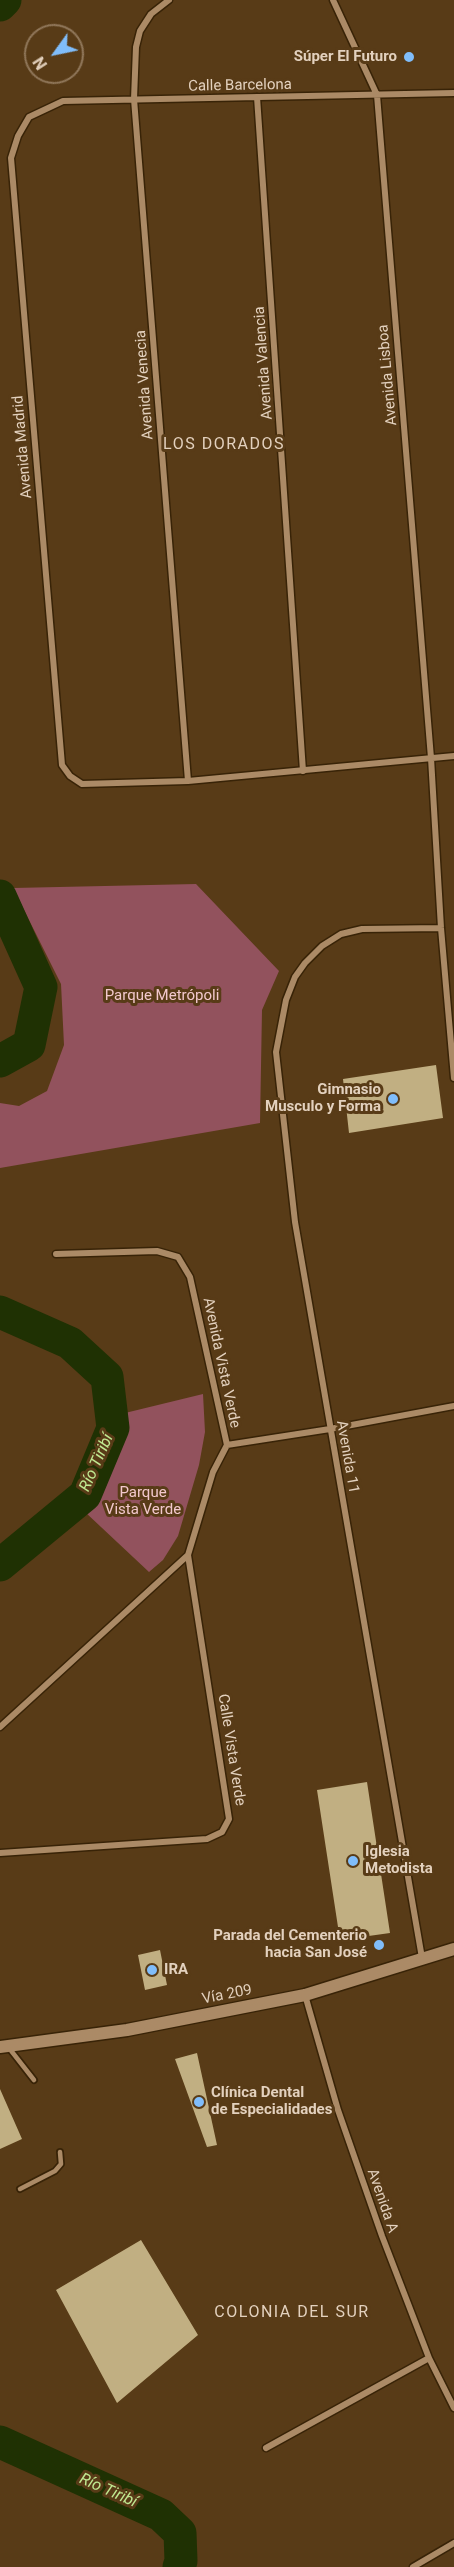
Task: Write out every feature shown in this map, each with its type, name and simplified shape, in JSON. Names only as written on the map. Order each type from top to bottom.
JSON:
[{"type":"main road","name":"Vía 209","points":[[3,2047],[126,2030],[305,1995],[454,1949]]},
{"type":"street","name":"Avenida Venecia","points":[[169,0],[151,14],[140,31],[136,47],[135,99],[188,781]]},
{"type":"street","name":"Avenida Lisboa","points":[[333,0],[377,96],[431,758],[441,928],[454,1078]]},
{"type":"street","name":"Calle Barcelona","points":[[29,117],[63,101],[454,93]]},
{"type":"street","name":"Avenida Valencia","points":[[257,98],[303,771]]},
{"type":"street","name":"Avenida Madrid","points":[[29,117],[18,136],[11,158],[62,765],[70,776],[81,784],[188,781]]},
{"type":"street","points":[[188,781],[454,756]]},
{"type":"street","name":"Avenida 11","points":[[422,1959],[295,1222],[276,1052],[286,1000],[295,977],[322,946],[341,934],[362,929],[441,928]]},
{"type":"street","name":"Avenida Vista Verde","points":[[56,1254],[157,1251],[178,1257],[190,1277],[227,1445],[213,1472],[188,1556]]},
{"type":"street","points":[[227,1445],[454,1406]]},
{"type":"street","points":[[0,1727],[188,1556]]},
{"type":"street","name":"Calle Vista Verde","points":[[0,1853],[207,1839],[222,1832],[229,1819],[188,1556]]},
{"type":"street","name":"Avenida A","points":[[305,1995],[338,2110],[382,2236],[429,2358],[454,2408]]},
{"type":"street","points":[[266,2448],[429,2358]]},
{"type":"street","points":[[413,2567],[454,2543]]},
{"type":"lane","points":[[3,2047],[34,2079]]},
{"type":"lane","points":[[20,2189],[55,2171],[61,2164],[60,2152]]},
{"type":"green space","name":"Parque Metrópoli","points":[[196,884],[279,971],[262,1010],[260,1123],[0,1168],[0,1103],[19,1106],[47,1091],[64,1045],[61,984],[13,888]]},
{"type":"green space","name":"Parque Vista Verde","points":[[203,1394],[205,1432],[199,1465],[178,1536],[163,1560],[149,1572],[85,1512],[97,1499],[127,1427],[125,1413]]},
{"type":"building","name":"Gimnasio Musculo y Forma","points":[[436,1065],[443,1118],[349,1133],[343,1079]]},
{"type":"building","name":"Iglesia Metodista","points":[[367,1782],[390,1933],[340,1940],[317,1790]]},
{"type":"building","name":"IRA","points":[[160,1950],[167,1985],[145,1990],[138,1955]]},
{"type":"building","name":"Clínica Dental de Especialidades","points":[[197,2053],[217,2145],[207,2147],[175,2059]]},
{"type":"building","points":[[0,2089],[22,2139],[0,2149]]},
{"type":"building","points":[[141,2240],[198,2335],[117,2403],[56,2290]]},
{"type":"waterway","points":[[0,5],[5,0]]},
{"type":"waterway","name":"Río Tiribí","points":[[0,896],[41,987],[29,1045],[0,1061]]},
{"type":"waterway","name":"Río Tiribí","points":[[0,1312],[70,1343],[107,1377],[113,1428],[85,1495],[0,1565]]},
{"type":"waterway","name":"Río Tiribí","points":[[0,2442],[161,2515],[180,2533],[181,2561],[179,2567]]},
{"type":"place","name":"Súper El Futuro","points":[[409,57]]},
{"type":"place","name":"Gimnasio Musculo y Forma","points":[[393,1099]]},
{"type":"place","name":"Iglesia Metodista","points":[[353,1861]]},
{"type":"place","name":"Parada del Cementerio hacia San José","points":[[379,1945]]},
{"type":"place","name":"IRA","points":[[152,1970]]},
{"type":"place","name":"Clínica Dental de Especialidades","points":[[199,2102]]},
{"type":"district","name":"LOS DORADOS","points":[[224,445]]},
{"type":"district","name":"COLONIA DEL SUR","points":[[292,2313]]}]
